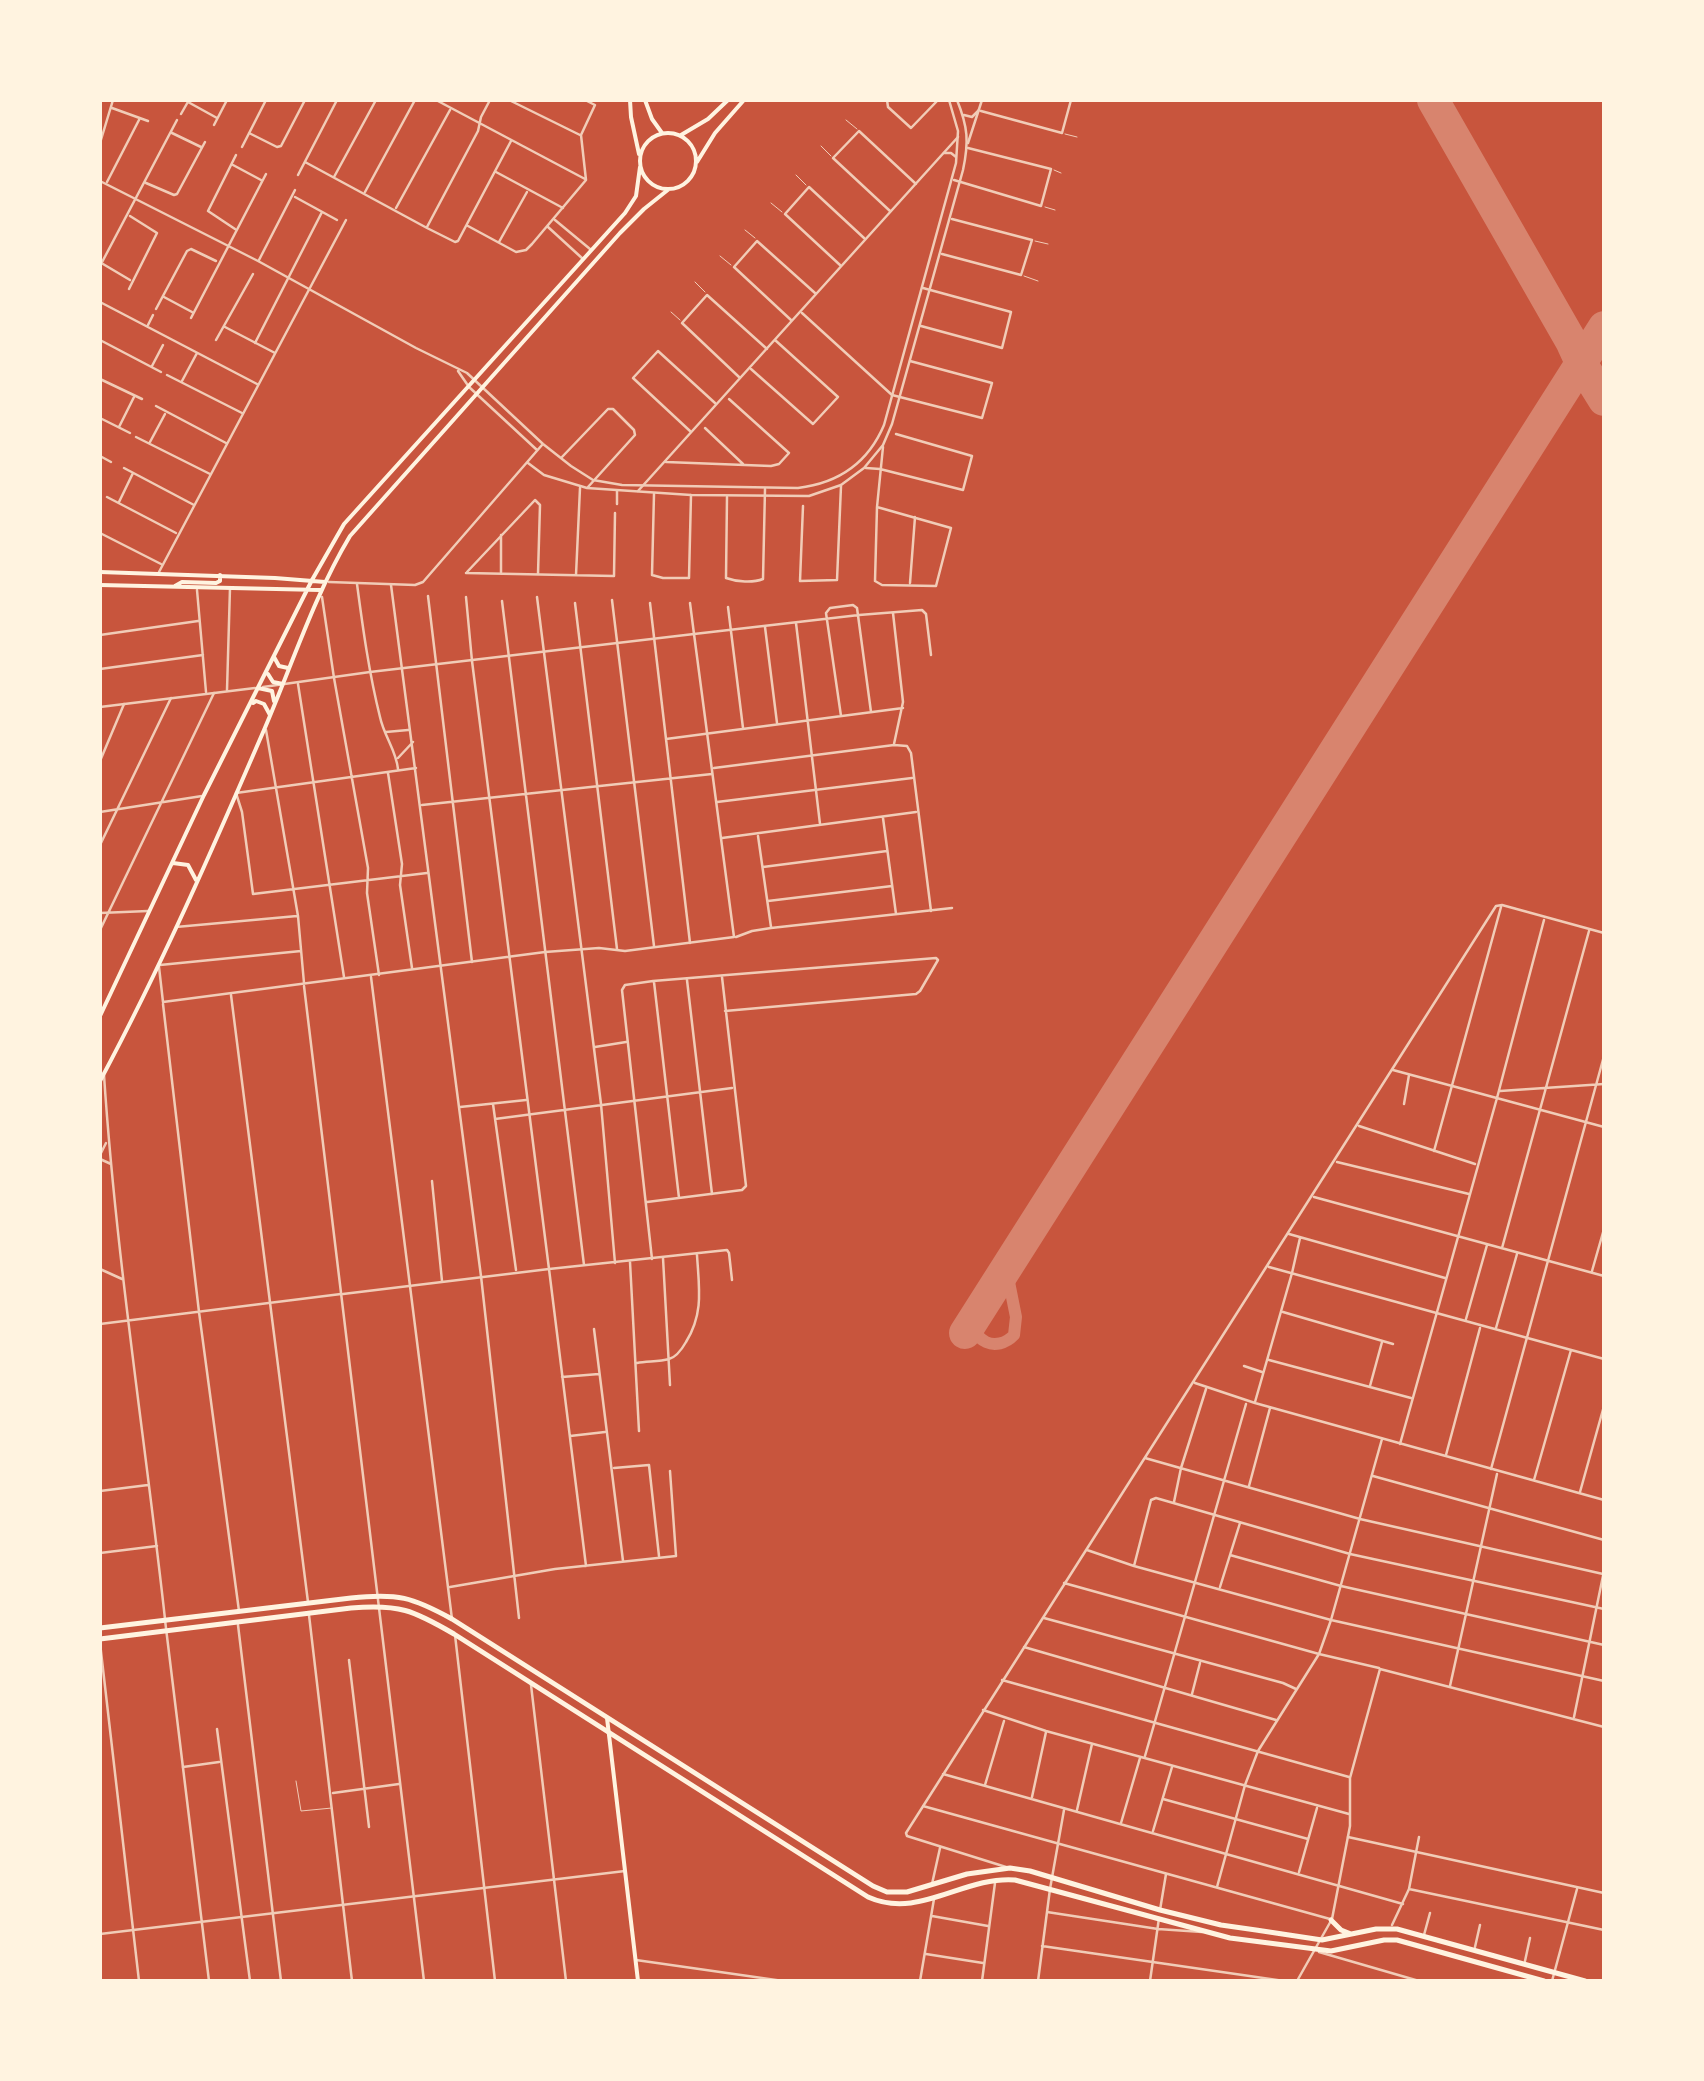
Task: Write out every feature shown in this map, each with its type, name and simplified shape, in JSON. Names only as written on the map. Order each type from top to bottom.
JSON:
[{"type":"main road","points":[[630,100],[640,158]]},
{"type":"main road","points":[[646,100],[652,119],[662,132]]},
{"type":"main road","points":[[681,135],[708,120],[728,100]]},
{"type":"main road","points":[[100,1081],[159,966],[321,590],[357,526],[628,225],[670,189],[688,181],[715,133],[744,100]]},
{"type":"main road","points":[[100,1016],[204,795],[312,580],[349,518],[634,200],[642,148],[648,140],[662,132],[681,135],[693,146],[697,162]]},
{"type":"main road","points":[[640,167],[651,183],[670,189]]},
{"type":"main road","points":[[100,572],[326,582]]},
{"type":"main road","points":[[174,586],[182,582],[216,583],[220,576]]},
{"type":"main road","points":[[100,585],[321,590]]},
{"type":"main road","points":[[274,657],[279,666],[290,667]]},
{"type":"main road","points":[[268,669],[272,682],[283,684]]},
{"type":"main road","points":[[258,688],[272,691],[274,706]]},
{"type":"main road","points":[[250,705],[261,702],[270,715]]},
{"type":"main road","points":[[172,863],[188,865],[196,880]]},
{"type":"main road","points":[[100,1628],[378,1595],[408,1598],[452,1619],[887,1892],[902,1893],[978,1872],[1010,1868],[1160,1910],[1322,1940],[1391,1928],[1524,1965],[1553,1977],[1586,1981]]},
{"type":"main road","points":[[100,1641],[379,1606],[409,1610],[454,1634],[884,1904],[900,1906],[996,1880],[1015,1880],[1203,1932],[1315,1950],[1398,1940],[1544,1981]]},
{"type":"main road","points":[[607,1716],[638,1981]]},
{"type":"main road","points":[[1331,1920],[1343,1932],[1354,1935]]},
{"type":"street","points":[[100,143],[113,100]]},
{"type":"street","points":[[214,124],[227,100]]},
{"type":"street","points":[[242,147],[266,100]]},
{"type":"street","points":[[248,134],[281,146],[305,100]]},
{"type":"street","points":[[298,176],[338,100]]},
{"type":"street","points":[[334,177],[376,100]]},
{"type":"street","points":[[364,193],[415,100]]},
{"type":"street","points":[[436,100],[586,180]]},
{"type":"street","points":[[426,228],[490,100]]},
{"type":"street","points":[[509,100],[581,136]]},
{"type":"street","points":[[466,225],[522,252],[555,220],[586,180],[581,136],[596,102],[585,100]]},
{"type":"street","points":[[887,100],[888,107],[911,128],[938,100]]},
{"type":"street","points":[[100,181],[311,288],[476,379],[560,459],[593,480],[643,486],[765,489],[817,485],[849,472],[878,439],[952,180],[958,137],[949,100]]},
{"type":"street","points":[[957,100],[968,146]]},
{"type":"street","points":[[878,507],[950,527],[937,586],[875,581],[878,507],[880,469],[883,445],[900,398],[982,100]]},
{"type":"street","points":[[979,110],[1062,133],[1071,100]]},
{"type":"street","points":[[181,114],[188,101],[217,118]]},
{"type":"street","points":[[110,108],[148,121]]},
{"type":"street","points":[[395,210],[450,108]]},
{"type":"street","points":[[963,114],[972,117],[979,110]]},
{"type":"street","points":[[107,183],[140,118]]},
{"type":"street","points":[[133,282],[101,265],[176,120]]},
{"type":"street","points":[[891,212],[833,158],[860,131],[916,184]]},
{"type":"street","points":[[170,132],[202,148]]},
{"type":"street","points":[[637,492],[958,137]]},
{"type":"street","points":[[145,182],[176,195],[206,142]]},
{"type":"street","points":[[305,162],[456,242],[511,142]]},
{"type":"street","points":[[952,180],[1042,206],[1051,169],[968,146]]},
{"type":"street","points":[[944,153],[956,158]]},
{"type":"street","points":[[236,155],[208,208],[210,214],[236,230]]},
{"type":"street","points":[[231,164],[262,180]]},
{"type":"street","points":[[496,172],[564,208]]},
{"type":"street","points":[[191,318],[266,174]]},
{"type":"street","points":[[842,266],[784,214],[809,187],[866,240]]},
{"type":"street","points":[[498,243],[528,189]]},
{"type":"street","points":[[258,261],[293,193],[337,220]]},
{"type":"street","points":[[255,343],[322,212]]},
{"type":"street","points":[[128,215],[157,232],[129,290]]},
{"type":"street","points":[[940,254],[1021,275],[1032,240],[950,218]]},
{"type":"street","points":[[158,574],[346,220]]},
{"type":"street","points":[[555,220],[592,250]]},
{"type":"street","points":[[548,227],[584,260]]},
{"type":"street","points":[[792,321],[734,267],[758,240],[817,294]]},
{"type":"street","points":[[156,308],[187,250],[218,262]]},
{"type":"street","points":[[216,340],[252,274]]},
{"type":"street","points":[[920,326],[1002,348],[1011,312],[922,287]]},
{"type":"street","points":[[740,378],[682,323],[707,294],[767,349]]},
{"type":"street","points":[[162,296],[194,312]]},
{"type":"street","points":[[100,302],[259,384]]},
{"type":"street","points":[[801,312],[892,396],[982,418],[992,383],[910,361]]},
{"type":"street","points":[[147,327],[153,315]]},
{"type":"street","points":[[224,326],[275,354]]},
{"type":"street","points":[[100,340],[161,372]]},
{"type":"street","points":[[750,368],[813,424],[838,398],[775,340]]},
{"type":"street","points":[[152,367],[163,345]]},
{"type":"street","points":[[691,432],[633,378],[658,351],[717,404]]},
{"type":"street","points":[[181,383],[198,352]]},
{"type":"street","points":[[456,368],[469,388],[538,451]]},
{"type":"street","points":[[168,375],[243,414]]},
{"type":"street","points":[[100,378],[142,399]]},
{"type":"street","points":[[119,428],[135,396]]},
{"type":"street","points":[[664,462],[777,465],[789,453],[729,399]]},
{"type":"street","points":[[156,406],[228,444]]},
{"type":"street","points":[[560,459],[607,410],[612,409],[634,430],[635,434],[587,488]]},
{"type":"street","points":[[149,444],[166,411]]},
{"type":"street","points":[[100,418],[130,433]]},
{"type":"street","points":[[705,428],[744,465]]},
{"type":"street","points":[[864,468],[964,490],[972,456],[896,434]]},
{"type":"street","points":[[136,437],[211,475]]},
{"type":"street","points":[[326,582],[415,585],[426,580],[543,444]]},
{"type":"street","points":[[528,463],[544,475],[587,488],[691,495],[808,496],[841,485],[864,468],[883,445]]},
{"type":"street","points":[[101,459],[112,462]]},
{"type":"street","points":[[124,468],[194,505]]},
{"type":"street","points":[[118,503],[133,472]]},
{"type":"street","points":[[802,506],[800,580],[834,581],[838,575],[841,485]]},
{"type":"street","points":[[576,575],[580,487]]},
{"type":"street","points":[[727,495],[726,578],[763,579],[765,489]]},
{"type":"street","points":[[617,491],[617,504]]},
{"type":"street","points":[[654,493],[652,575],[663,578],[689,578],[691,495]]},
{"type":"street","points":[[107,497],[179,534]]},
{"type":"street","points":[[538,574],[539,502],[532,501],[466,573],[614,576],[615,514]]},
{"type":"street","points":[[910,585],[915,517]]},
{"type":"street","points":[[101,535],[162,565]]},
{"type":"street","points":[[501,536],[502,574]]},
{"type":"street","points":[[357,584],[380,722],[399,770]]},
{"type":"street","points":[[392,585],[482,1276],[519,1618]]},
{"type":"street","points":[[197,587],[206,694]]},
{"type":"street","points":[[227,692],[230,588]]},
{"type":"street","points":[[321,590],[368,868],[379,975]]},
{"type":"street","points":[[428,596],[472,962]]},
{"type":"street","points":[[537,597],[601,1104],[615,1262]]},
{"type":"street","points":[[466,598],[586,1566]]},
{"type":"street","points":[[612,600],[654,947]]},
{"type":"street","points":[[502,601],[584,1266]]},
{"type":"street","points":[[574,603],[617,950]]},
{"type":"street","points":[[650,603],[690,942]]},
{"type":"street","points":[[690,603],[734,937]]},
{"type":"street","points":[[840,716],[826,613],[830,608],[853,605],[859,615],[871,712]]},
{"type":"street","points":[[728,607],[743,730]]},
{"type":"street","points":[[893,612],[903,708],[894,745]]},
{"type":"street","points":[[100,708],[370,672],[893,612],[924,612],[931,655]]},
{"type":"street","points":[[100,635],[200,621]]},
{"type":"street","points":[[796,621],[820,824]]},
{"type":"street","points":[[765,625],[777,725]]},
{"type":"street","points":[[100,669],[203,655]]},
{"type":"street","points":[[298,682],[345,979]]},
{"type":"street","points":[[100,930],[214,693]]},
{"type":"street","points":[[100,845],[171,698]]},
{"type":"street","points":[[100,761],[124,704]]},
{"type":"street","points":[[666,739],[903,708]]},
{"type":"street","points":[[265,727],[303,950],[304,985],[424,1981]]},
{"type":"street","points":[[385,732],[412,730]]},
{"type":"street","points":[[397,759],[413,742]]},
{"type":"street","points":[[712,768],[908,746],[931,911]]},
{"type":"street","points":[[416,768],[236,793],[254,894],[429,873]]},
{"type":"street","points":[[388,772],[413,970]]},
{"type":"street","points":[[420,806],[713,774]]},
{"type":"street","points":[[717,802],[914,778]]},
{"type":"street","points":[[100,812],[204,795]]},
{"type":"street","points":[[722,838],[918,812]]},
{"type":"street","points":[[883,817],[896,915]]},
{"type":"street","points":[[758,833],[771,928]]},
{"type":"street","points":[[763,867],[887,852]]},
{"type":"street","points":[[768,901],[892,886]]},
{"type":"street","points":[[1434,1151],[1502,905]]},
{"type":"street","points":[[1010,1868],[906,1835],[1496,906],[1604,934]]},
{"type":"street","points":[[163,1002],[545,952],[654,947],[771,928],[952,908]]},
{"type":"street","points":[[100,913],[148,911]]},
{"type":"street","points":[[176,927],[298,916]]},
{"type":"street","points":[[1400,1444],[1544,918]]},
{"type":"street","points":[[1502,1248],[1589,930]]},
{"type":"street","points":[[239,1611],[159,966],[303,950]]},
{"type":"street","points":[[652,1258],[624,986],[938,960],[916,994],[725,1010]]},
{"type":"street","points":[[371,976],[452,1619]]},
{"type":"street","points":[[646,1202],[745,1188],[722,976]]},
{"type":"street","points":[[687,978],[712,1194]]},
{"type":"street","points":[[653,981],[679,1198]]},
{"type":"street","points":[[231,994],[308,1603]]},
{"type":"street","points":[[594,1047],[628,1042]]},
{"type":"street","points":[[1491,1469],[1604,1056]]},
{"type":"street","points":[[1391,1070],[1604,1127]]},
{"type":"street","points":[[104,1074],[124,1280],[209,1981]]},
{"type":"street","points":[[1404,1104],[1409,1074]]},
{"type":"street","points":[[1499,1091],[1604,1084]]},
{"type":"street","points":[[495,1119],[734,1088]]},
{"type":"street","points":[[459,1108],[526,1100]]},
{"type":"street","points":[[493,1104],[516,1272]]},
{"type":"street","points":[[1358,1126],[1478,1164]]},
{"type":"street","points":[[108,1140],[100,1157],[111,1164]]},
{"type":"street","points":[[1335,1161],[1469,1194]]},
{"type":"street","points":[[432,1181],[442,1281]]},
{"type":"street","points":[[1312,1196],[1604,1276]]},
{"type":"street","points":[[1592,1272],[1604,1229]]},
{"type":"street","points":[[1288,1234],[1446,1278]]},
{"type":"street","points":[[1255,1404],[1300,1238]]},
{"type":"street","points":[[1465,1320],[1487,1244]]},
{"type":"street","points":[[100,1324],[516,1272],[728,1251],[732,1280]]},
{"type":"street","points":[[1496,1329],[1518,1252]]},
{"type":"street","points":[[636,1363],[670,1359],[686,1342],[699,1316],[697,1254]]},
{"type":"street","points":[[664,1258],[670,1385]]},
{"type":"street","points":[[630,1261],[639,1430]]},
{"type":"street","points":[[1268,1266],[1604,1359]]},
{"type":"street","points":[[100,1269],[124,1280]]},
{"type":"street","points":[[1282,1312],[1393,1344]]},
{"type":"street","points":[[1446,1456],[1481,1325]]},
{"type":"street","points":[[594,1330],[624,1562]]},
{"type":"street","points":[[1370,1386],[1382,1341]]},
{"type":"street","points":[[1534,1482],[1571,1350]]},
{"type":"street","points":[[1268,1359],[1413,1398]]},
{"type":"street","points":[[1244,1366],[1264,1373]]},
{"type":"street","points":[[562,1378],[600,1374]]},
{"type":"street","points":[[1194,1382],[1255,1404],[1604,1500]]},
{"type":"street","points":[[1173,1503],[1207,1388]]},
{"type":"street","points":[[1120,1824],[1188,1610],[1247,1401]]},
{"type":"street","points":[[1579,1493],[1604,1406]]},
{"type":"street","points":[[1248,1487],[1270,1408]]},
{"type":"street","points":[[570,1436],[607,1431]]},
{"type":"street","points":[[1217,1887],[1258,1751],[1318,1654],[1331,1620],[1382,1439]]},
{"type":"street","points":[[1145,1458],[1360,1520],[1604,1573],[1573,1719]]},
{"type":"street","points":[[612,1468],[649,1465],[659,1558]]},
{"type":"street","points":[[449,1588],[586,1566],[674,1557],[677,1554],[670,1470]]},
{"type":"street","points":[[1450,1687],[1498,1471]]},
{"type":"street","points":[[1372,1475],[1604,1540]]},
{"type":"street","points":[[100,1491],[150,1484]]},
{"type":"street","points":[[1134,1566],[1153,1498],[1350,1554],[1604,1610]]},
{"type":"street","points":[[1220,1588],[1240,1522]]},
{"type":"street","points":[[100,1552],[157,1546]]},
{"type":"street","points":[[1085,1550],[1331,1620],[1604,1680]]},
{"type":"street","points":[[1230,1554],[1341,1586],[1604,1644]]},
{"type":"street","points":[[1064,1583],[1318,1654],[1604,1727]]},
{"type":"street","points":[[309,1614],[352,1981]]},
{"type":"street","points":[[1042,1617],[1297,1690]]},
{"type":"street","points":[[238,1622],[281,1981]]},
{"type":"street","points":[[454,1634],[495,1981]]},
{"type":"street","points":[[100,1641],[139,1981]]},
{"type":"street","points":[[1023,1647],[1277,1721]]},
{"type":"street","points":[[349,1660],[370,1827]]},
{"type":"street","points":[[1191,1695],[1201,1661]]},
{"type":"street","points":[[1297,1981],[1331,1920],[1348,1836],[1350,1778],[1380,1669]]},
{"type":"street","points":[[1002,1680],[1350,1778]]},
{"type":"street","points":[[531,1683],[566,1981]]},
{"type":"street","points":[[983,1710],[1046,1731],[1350,1814]]},
{"type":"street","points":[[985,1786],[1005,1719]]},
{"type":"street","points":[[217,1729],[250,1981]]},
{"type":"street","points":[[1031,1799],[1046,1731]]},
{"type":"street","points":[[1077,1811],[1092,1743]]},
{"type":"street","points":[[183,1767],[220,1762]]},
{"type":"street","points":[[1153,1833],[1173,1766]]},
{"type":"street","points":[[943,1774],[1403,1904]]},
{"type":"street","points":[[330,1793],[400,1784]]},
{"type":"street","points":[[1163,1798],[1308,1839]]},
{"type":"street","points":[[924,1806],[1331,1920]]},
{"type":"street","points":[[1298,1874],[1318,1806]]},
{"type":"street","points":[[1038,1981],[1064,1808]]},
{"type":"street","points":[[1348,1836],[1604,1893]]},
{"type":"street","points":[[1391,1928],[1409,1888],[1419,1836]]},
{"type":"street","points":[[932,1886],[940,1846]]},
{"type":"street","points":[[100,1934],[625,1871]]},
{"type":"street","points":[[1150,1981],[1166,1873]]},
{"type":"street","points":[[982,1981],[996,1880]]},
{"type":"street","points":[[1409,1888],[1604,1930]]},
{"type":"street","points":[[1553,1977],[1578,1888]]},
{"type":"street","points":[[920,1981],[934,1898]]},
{"type":"street","points":[[1047,1912],[1203,1932]]},
{"type":"street","points":[[1424,1935],[1430,1913]]},
{"type":"street","points":[[931,1916],[989,1926]]},
{"type":"street","points":[[1474,1950],[1480,1924]]},
{"type":"street","points":[[1524,1965],[1530,1938]]},
{"type":"street","points":[[1042,1946],[1284,1981]]},
{"type":"street","points":[[1315,1950],[1418,1981]]},
{"type":"street","points":[[925,1954],[984,1963]]},
{"type":"street","points":[[635,1959],[783,1981]]},
{"type":"street","points":[[1380,1981],[1382,1971]]},
{"type":"lane","points":[[846,120],[860,131]]},
{"type":"lane","points":[[1062,133],[1077,137]]},
{"type":"lane","points":[[821,146],[833,158]]},
{"type":"lane","points":[[1051,169],[1061,173]]},
{"type":"lane","points":[[796,174],[809,187]]},
{"type":"lane","points":[[771,203],[784,214]]},
{"type":"lane","points":[[1042,206],[1055,210]]},
{"type":"lane","points":[[745,230],[758,240]]},
{"type":"lane","points":[[1032,240],[1048,244]]},
{"type":"lane","points":[[720,256],[734,267]]},
{"type":"lane","points":[[1021,275],[1038,280]]},
{"type":"lane","points":[[695,282],[707,294]]},
{"type":"lane","points":[[671,312],[682,323]]},
{"type":"lane","points":[[296,1781],[301,1811],[332,1808]]},
{"type":"taxiway","points":[[1566,385],[1578,376],[1592,379],[1591,354],[1596,339]]},
{"type":"taxiway","points":[[1570,379],[1575,364],[1573,346]]},
{"type":"taxiway","points":[[975,1317],[977,1333],[986,1342],[1000,1343],[1014,1335],[1016,1317],[1006,1267]]},
{"type":"runway","points":[[1433,100],[1604,400]]},
{"type":"runway","points":[[965,1333],[1604,327]]}]
